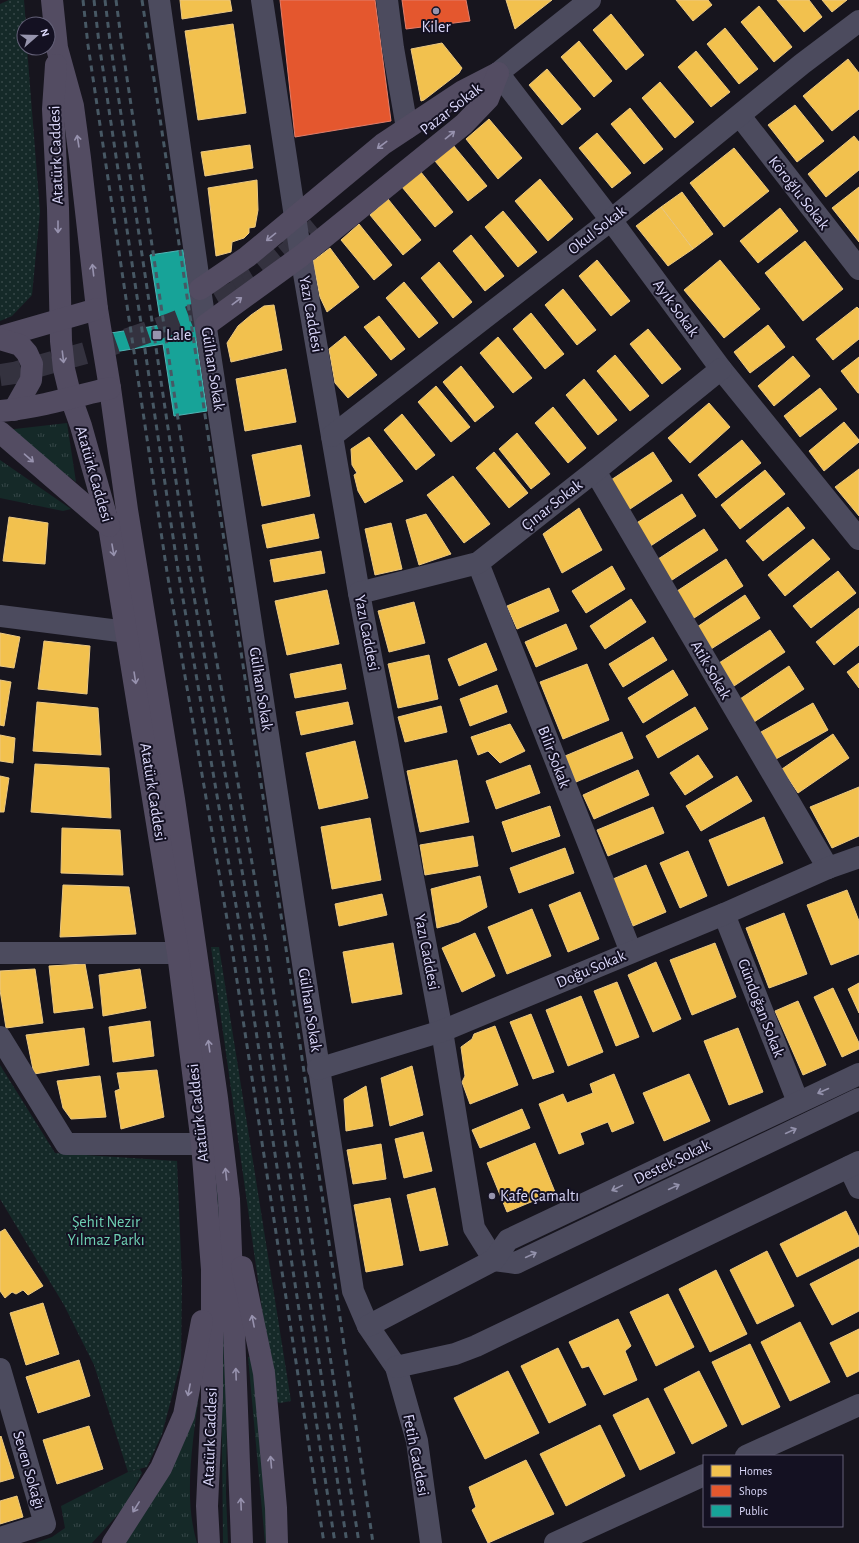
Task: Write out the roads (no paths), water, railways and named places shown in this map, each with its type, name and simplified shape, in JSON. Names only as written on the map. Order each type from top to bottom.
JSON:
[{"type":"main road","name":"Atatürk Caddesi","points":[[52,0],[57,48],[73,106],[97,308],[128,517],[175,806],[217,1098],[229,1199],[242,1543]]},
{"type":"main road","name":"Atatürk Caddesi","points":[[57,48],[53,109],[58,208],[61,342],[71,398],[109,526],[178,953],[202,1144],[212,1269],[212,1397],[207,1506],[209,1543]]},
{"type":"main road","points":[[200,289],[247,256],[309,222],[383,144],[463,91],[498,73]]},
{"type":"main road","points":[[206,325],[301,256],[464,124],[488,99],[498,73]]},
{"type":"main road","name":"Pazar Sokak","points":[[309,222],[418,134],[498,73]]},
{"type":"main road","points":[[0,338],[37,327],[60,318],[97,308]]},
{"type":"main road","points":[[0,338],[20,345],[27,353],[32,364],[31,380],[7,411]]},
{"type":"main road","points":[[7,411],[71,398],[110,388]]},
{"type":"main road","points":[[0,432],[109,526]]},
{"type":"main road","points":[[229,1199],[264,1373],[276,1508],[277,1543]]},
{"type":"main road","points":[[113,1543],[160,1468],[184,1415],[212,1269]]},
{"type":"street","name":"Gülhan Sokak","points":[[159,0],[200,289],[353,1291],[368,1326],[396,1367]]},
{"type":"street","name":"Yazı Caddesi","points":[[262,0],[309,222],[301,256],[359,593],[442,1031],[474,1228],[494,1260]]},
{"type":"street","points":[[387,0],[393,48],[407,128]]},
{"type":"street","name":"Pazar Sokak","points":[[498,73],[588,1]]},
{"type":"street","name":"Okul Sokak","points":[[332,436],[611,220],[802,64],[859,20]]},
{"type":"street","name":"Ayık Sokak","points":[[498,73],[611,220],[721,369],[859,539]]},
{"type":"street","name":"Köroğlu Sokak","points":[[740,116],[859,269]]},
{"type":"street","name":"Çınar Sokak","points":[[359,593],[478,562],[721,369]]},
{"type":"street","name":"Atik Sokak","points":[[594,471],[828,868]]},
{"type":"street","name":"Bilir Sokak","points":[[478,562],[631,952]]},
{"type":"street","points":[[0,616],[127,632]]},
{"type":"street","name":"Doğu Sokak","points":[[318,1069],[442,1031],[724,914],[828,868],[859,857]]},
{"type":"street","name":"Gündoğan Sokak","points":[[724,914],[798,1102]]},
{"type":"street","points":[[0,953],[178,953]]},
{"type":"street","points":[[0,1037],[66,1144],[202,1144]]},
{"type":"street","name":"Destek Sokak","points":[[368,1326],[494,1260],[508,1240],[859,1074]]},
{"type":"street","name":"Destek Sokak","points":[[494,1260],[516,1263],[859,1100]]},
{"type":"street","points":[[396,1367],[455,1354],[476,1346],[854,1164],[859,1188]]},
{"type":"street","name":"Fetih Caddesi","points":[[396,1367],[417,1441],[431,1543]]},
{"type":"street","name":"Seven Sokağı","points":[[0,1369],[45,1524],[0,1538]]},
{"type":"street","points":[[748,1455],[859,1405]]},
{"type":"street","points":[[555,1543],[703,1475]]},
{"type":"tunnel","points":[[285,255],[317,228]]},
{"type":"tunnel","points":[[231,283],[253,270],[293,237]]},
{"type":"tunnel","points":[[0,375],[14,373],[96,350],[168,325],[194,315],[253,282]]},
{"type":"railway","points":[[83,0],[88,45],[167,572],[231,942],[324,1543]]},
{"type":"railway","points":[[94,0],[99,43],[178,570],[242,940],[335,1543]]},
{"type":"railway","points":[[105,0],[189,568],[254,939],[347,1543]]},
{"type":"railway","points":[[116,0],[200,566],[265,937],[359,1543]]},
{"type":"railway","points":[[142,0],[284,935],[373,1543]]},
{"type":"place","name":"Kiler","points":[[436,11]]},
{"type":"place","name":"Lale","points":[[157,335]]},
{"type":"place","name":"Kafe Çamaltı","points":[[492,1196]]},
{"type":"park label","name":"Şehit Nezir Yılmaz Parkı","points":[[106,1231]]}]
